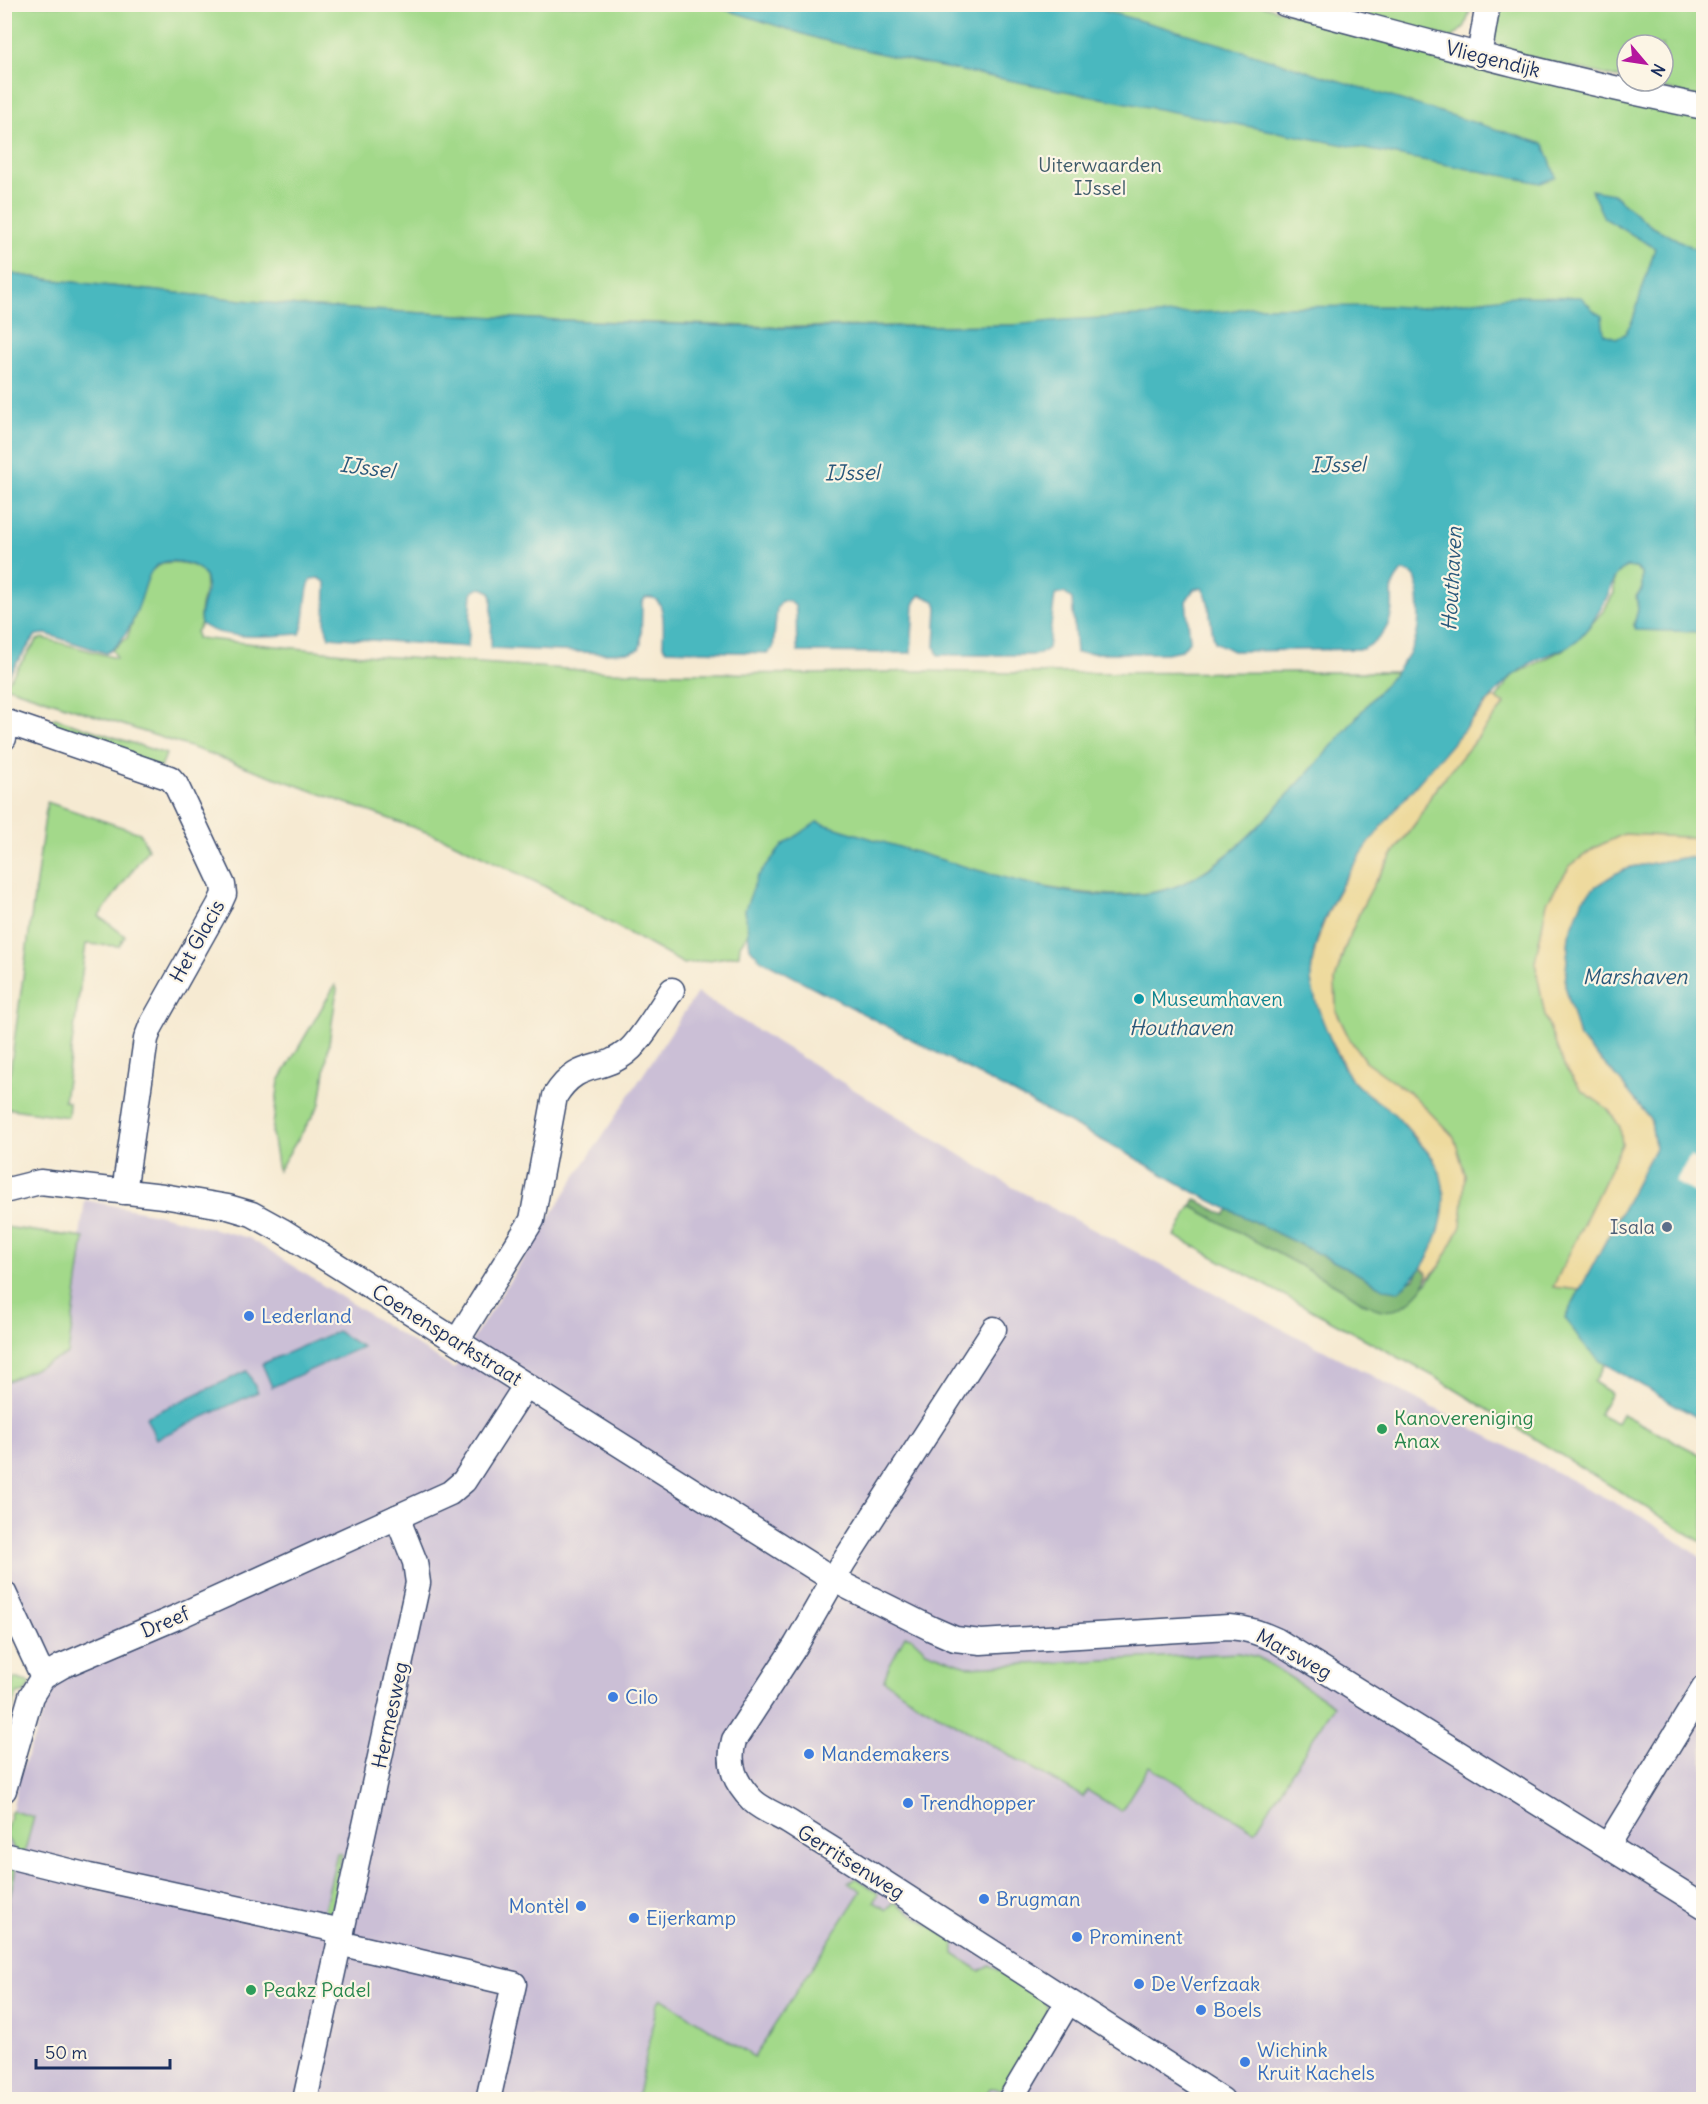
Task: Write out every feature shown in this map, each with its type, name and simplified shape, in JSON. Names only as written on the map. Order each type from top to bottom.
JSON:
[{"type":"street","name":"Vliegendijk","points":[[1285,4],[1479,56],[1610,88],[1704,107]]},
{"type":"street","points":[[1479,56],[1488,4]]},
{"type":"street","name":"Het Glacis","points":[[6,730],[170,778],[176,785],[223,885],[224,894],[219,905],[148,1033],[126,1183]]},
{"type":"street","points":[[457,1341],[532,1220],[555,1096],[571,1075],[583,1069],[609,1063],[630,1050],[672,990]]},
{"type":"street","name":"Coenensparkstraat","points":[[4,1191],[16,1181],[126,1183],[252,1214],[834,1580]]},
{"type":"street","name":"Gerritsenweg","points":[[994,1329],[734,1740],[731,1764],[738,1785],[755,1803],[851,1861],[1222,2100]]},
{"type":"street","points":[[397,1517],[450,1493],[464,1481],[526,1385]]},
{"type":"street","name":"Dreef","points":[[42,1677],[62,1666],[177,1617],[397,1517]]},
{"type":"street","name":"Hermesweg","points":[[305,2100],[418,1583],[415,1562],[397,1517]]},
{"type":"street","name":"Marsweg","points":[[834,1580],[955,1639],[981,1642],[1229,1627],[1256,1631],[1276,1640],[1704,1906]]},
{"type":"street","points":[[4,1593],[42,1677],[31,1696],[4,1790]]},
{"type":"street","points":[[1608,1845],[1704,1689]]},
{"type":"street","points":[[4,1856],[340,1937],[514,1984],[488,2100]]},
{"type":"street","points":[[1010,2100],[1068,2002]]},
{"type":"shaded area","points":[[697,993],[1014,1188],[1642,1517],[1703,1559],[1703,2099],[5,2099],[5,1845],[19,1777],[56,1680],[5,1573],[5,1377],[64,1349],[85,1200],[157,1214],[249,1238],[454,1369],[570,1185]]},
{"type":"green space","name":"Uiterwaarden IJssel","points":[[4,5],[1261,5],[1351,31],[1703,113],[1703,348],[1061,349],[1014,325],[781,327],[533,319],[298,306],[5,273]]},
{"type":"green space","points":[[1327,5],[1472,5],[1465,26],[1452,38]]},
{"type":"green space","points":[[1493,5],[1703,5],[1703,98],[1675,91],[1675,33],[1615,33],[1615,77],[1501,50],[1490,35]]},
{"type":"green space","points":[[174,562],[191,565],[205,576],[206,584],[200,614],[201,624],[196,632],[197,638],[363,655],[609,672],[815,674],[922,671],[1010,673],[1396,672],[1350,728],[1255,829],[1230,853],[1186,882],[1151,893],[1107,895],[1057,889],[950,864],[817,822],[745,910],[749,932],[740,945],[739,955],[684,964],[544,886],[451,841],[199,750],[5,686],[37,640],[43,638],[116,658],[112,650],[127,638],[150,572],[162,563]]},
{"type":"green space","points":[[1626,566],[1642,573],[1642,590],[1636,596],[1638,610],[1634,625],[1636,629],[1703,632],[1703,860],[1655,1148],[1565,1318],[1605,1364],[1594,1382],[1611,1393],[1599,1414],[1617,1423],[1622,1414],[1703,1456],[1703,1543],[1435,1377],[1175,1236],[1191,1206],[1343,1289],[1366,1305],[1425,1285],[1440,1266],[1365,1061],[1349,1038],[1336,1011],[1335,980],[1344,950],[1375,882],[1417,821],[1433,792],[1504,705],[1496,699],[1512,676],[1564,649],[1580,637],[1604,610],[1614,593],[1614,577]]},
{"type":"green space","points":[[55,718],[166,754],[161,768],[43,724]]},
{"type":"green space","points":[[47,802],[140,833],[148,849],[99,916],[125,936],[119,946],[86,944],[64,1101],[69,1102],[68,1117],[5,1108]]},
{"type":"green space","points":[[335,985],[337,989],[320,1104],[278,1171],[272,1133],[279,1081]]},
{"type":"green space","points":[[1195,1199],[1225,1215],[1229,1209],[1385,1289],[1415,1279],[1421,1267],[1427,1273],[1424,1286],[1405,1305],[1396,1309],[1387,1311],[1370,1306],[1191,1206]]},
{"type":"green space","points":[[5,1227],[84,1238],[68,1354],[5,1382]]},
{"type":"green space","points":[[905,1636],[911,1637],[926,1651],[969,1667],[1238,1653],[1258,1657],[1334,1705],[1255,1831],[1149,1766],[1121,1811],[1087,1790],[1083,1797],[908,1697],[884,1680]]},
{"type":"green space","points":[[14,1678],[31,1683],[25,1692],[17,1694],[10,1716],[5,1714]]},
{"type":"green space","points":[[13,1811],[34,1817],[24,1854],[16,1852],[5,1835]]},
{"type":"green space","points":[[337,1853],[342,1854],[330,1920],[323,1915]]},
{"type":"green space","points":[[13,1866],[16,1867],[5,1921],[5,1871]]},
{"type":"green space","points":[[857,1878],[878,1893],[874,1902],[887,1910],[894,1902],[954,1941],[954,1954],[980,1971],[990,1965],[1043,1998],[1047,2007],[1047,2016],[1003,2089],[990,2088],[983,2099],[637,2100],[657,2004],[661,1998],[754,2057],[861,1891],[848,1882]]},
{"type":"sand","points":[[1493,697],[1505,704],[1433,792],[1417,821],[1375,882],[1344,950],[1335,980],[1336,1011],[1349,1038],[1365,1061],[1414,1096],[1454,1137],[1465,1174],[1461,1226],[1440,1266],[1427,1279],[1427,1273],[1421,1267],[1428,1258],[1434,1159],[1397,1117],[1352,1080],[1331,1041],[1319,1012],[1311,975],[1318,938],[1333,901],[1355,863],[1410,790]]},
{"type":"sand","points":[[1624,834],[1703,838],[1703,860],[1688,857],[1631,867],[1615,874],[1596,886],[1569,935],[1565,985],[1579,1037],[1618,1078],[1651,1120],[1655,1148],[1580,1290],[1553,1287],[1622,1144],[1620,1127],[1608,1109],[1581,1090],[1564,1066],[1545,1016],[1535,962],[1547,902],[1570,866],[1594,848]]},
{"type":"water","points":[[711,5],[1083,5],[1181,32],[1544,144],[1556,177],[1541,183],[920,63],[819,39]]},
{"type":"water","points":[[1591,190],[1613,194],[1651,226],[1703,253],[1703,632],[1636,630],[1634,625],[1638,610],[1637,596],[1642,590],[1642,573],[1636,568],[1626,567],[1621,570],[1615,577],[1598,613],[1576,641],[1536,660],[1512,676],[1485,704],[1380,828],[1341,886],[1326,916],[1315,946],[1311,976],[1315,998],[1333,1045],[1346,1072],[1356,1085],[1394,1114],[1431,1156],[1438,1167],[1443,1185],[1443,1214],[1431,1250],[1418,1272],[1398,1291],[1385,1289],[1194,1192],[1130,1155],[760,959],[750,948],[745,910],[757,877],[783,845],[817,822],[973,869],[1063,891],[1110,896],[1133,895],[1156,892],[1195,877],[1232,851],[1265,819],[1403,663],[1414,643],[1419,622],[1417,584],[1411,573],[1402,571],[1395,580],[1387,627],[1374,642],[1363,649],[1233,651],[1215,642],[1209,607],[1202,588],[1194,589],[1186,601],[1190,640],[1182,650],[1166,653],[1076,653],[1072,599],[1064,593],[1055,595],[1048,648],[1040,654],[938,655],[935,647],[937,607],[935,601],[921,595],[914,605],[911,653],[798,652],[795,606],[789,601],[782,601],[777,608],[773,648],[768,653],[666,650],[663,646],[661,607],[658,601],[645,598],[642,603],[639,649],[630,652],[604,653],[491,648],[492,598],[490,592],[481,588],[472,593],[468,647],[329,637],[325,625],[326,583],[319,578],[311,579],[300,634],[249,636],[222,633],[201,624],[200,618],[207,585],[203,573],[192,565],[173,561],[157,565],[152,571],[130,626],[112,649],[106,653],[46,634],[36,635],[5,680],[5,273],[298,306],[533,319],[781,328],[1014,325],[1230,311],[1249,307],[1388,306],[1419,308],[1514,296],[1581,297],[1602,316],[1604,334],[1616,338],[1625,334],[1633,319],[1655,248],[1604,218]]},
{"type":"water","name":"Marshaven","points":[[1688,857],[1703,860],[1704,1409],[1698,1418],[1600,1361],[1584,1345],[1565,1318],[1655,1148],[1651,1120],[1618,1078],[1579,1037],[1565,985],[1569,935],[1583,899],[1596,886],[1631,867]]},
{"type":"water","points":[[337,1331],[362,1347],[272,1387],[262,1364]]},
{"type":"water","points":[[247,1371],[258,1392],[156,1439],[146,1417]]},
{"type":"pier","points":[[1690,1156],[1703,1164],[1703,1198],[1675,1182]]},
{"type":"place","name":"Museumhaven","points":[[1139,999]]},
{"type":"place","name":"Isala","points":[[1667,1227]]},
{"type":"place","name":"Lederland","points":[[249,1316]]},
{"type":"place","name":"Kanovereniging Anax","points":[[1382,1429]]},
{"type":"place","name":"Cilo","points":[[613,1697]]},
{"type":"place","name":"Mandemakers","points":[[809,1754]]},
{"type":"place","name":"Trendhopper","points":[[908,1803]]},
{"type":"place","name":"Brugman","points":[[984,1899]]},
{"type":"place","name":"Montèl","points":[[581,1906]]},
{"type":"place","name":"Eijerkamp","points":[[634,1918]]},
{"type":"place","name":"Prominent","points":[[1077,1937]]},
{"type":"place","name":"De Verfzaak","points":[[1139,1984]]},
{"type":"place","name":"Peakz Padel","points":[[251,1990]]},
{"type":"place","name":"Boels","points":[[1201,2010]]},
{"type":"place","name":"Wichink Kruit Kachels","points":[[1245,2062]]},
{"type":"water label","name":"IJssel","points":[[1338,465]]},
{"type":"water label","name":"IJssel","points":[[367,468]]},
{"type":"water label","name":"IJssel","points":[[852,473]]},
{"type":"water label","name":"Houthaven","points":[[1452,579]]},
{"type":"water label","name":"Houthaven","points":[[1181,1028]]}]
